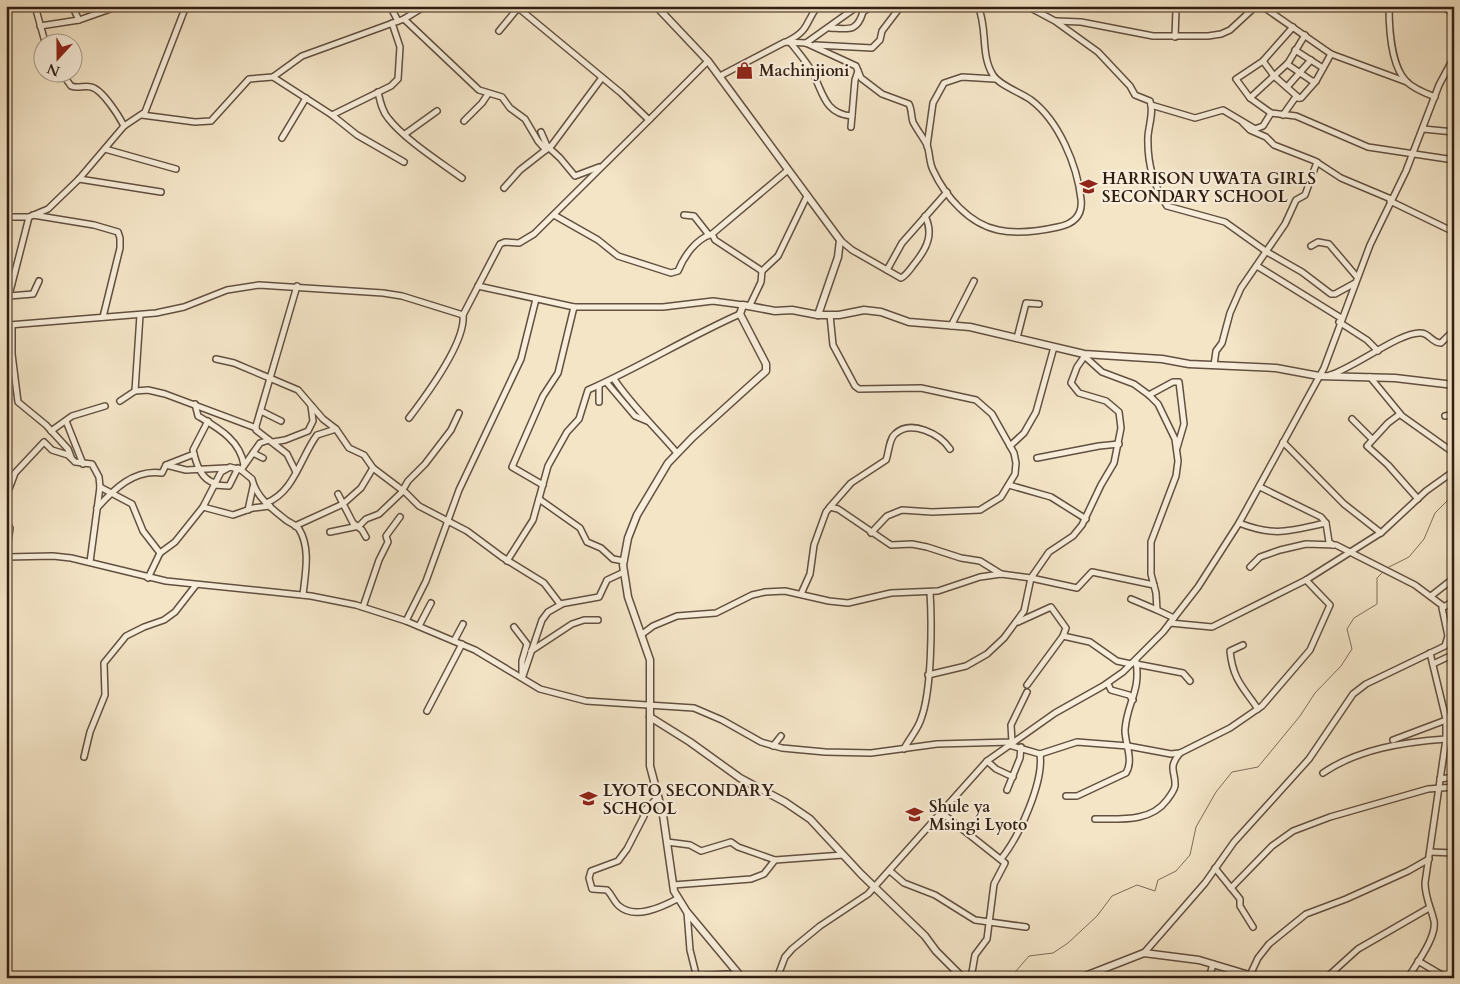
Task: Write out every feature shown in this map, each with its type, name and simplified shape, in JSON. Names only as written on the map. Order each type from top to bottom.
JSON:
[{"type":"street","points":[[35,6],[42,32]]},
{"type":"street","points":[[72,6],[79,20]]},
{"type":"street","points":[[40,26],[79,20],[105,9],[119,6]]},
{"type":"street","points":[[6,307],[9,296],[8,288],[31,216],[56,202],[79,179],[124,126],[142,115],[147,108],[186,6]]},
{"type":"street","points":[[390,6],[398,21],[474,86],[488,94],[502,97],[510,108],[525,119],[538,142],[560,158],[575,176],[600,167]]},
{"type":"street","points":[[142,115],[207,122],[216,117],[246,81],[255,78],[273,77],[302,56],[398,21],[425,6]]},
{"type":"street","points":[[656,6],[708,61],[840,240],[852,250],[899,278],[902,277],[922,253],[929,236],[929,222],[925,216]]},
{"type":"street","points":[[720,76],[800,34],[807,26],[818,6]]},
{"type":"street","points":[[808,44],[858,6]]},
{"type":"street","points":[[830,28],[847,29],[857,26],[861,21],[863,12],[872,6]]},
{"type":"street","points":[[787,42],[872,48],[880,40],[882,31],[901,6]]},
{"type":"street","points":[[978,6],[983,20],[984,52],[995,79]]},
{"type":"street","points":[[1027,6],[1055,21],[1098,52],[1130,86],[1135,95],[1147,98],[1151,105],[1149,160],[1156,186],[1167,206],[1184,212],[1221,220],[1267,252],[1302,272],[1331,294],[1335,294],[1356,280]]},
{"type":"street","points":[[1175,37],[1176,9],[1179,6]]},
{"type":"street","points":[[1055,21],[1081,22],[1147,35],[1175,37],[1221,34],[1234,28],[1256,6]]},
{"type":"street","points":[[1262,6],[1331,54],[1406,82],[1435,97]]},
{"type":"street","points":[[1389,6],[1393,48],[1400,72],[1406,82]]},
{"type":"street","points":[[1440,6],[1454,13]]},
{"type":"street","points":[[499,31],[517,7],[601,79],[621,93],[649,120]]},
{"type":"street","points":[[332,115],[394,84],[399,74],[400,47],[398,21]]},
{"type":"street","points":[[1293,27],[1263,61],[1236,79],[1250,98],[1271,113],[1296,116],[1363,145],[1413,155],[1454,160]]},
{"type":"street","points":[[1250,98],[1287,64],[1305,35]]},
{"type":"street","points":[[787,42],[812,71],[820,92],[830,108],[840,114],[852,116]]},
{"type":"street","points":[[808,44],[854,65],[862,78],[882,94],[909,104],[913,121],[927,146],[932,168],[956,205],[970,216],[1000,231],[1038,230],[1065,226],[1075,220],[1081,211],[1076,176],[1056,130],[1031,100],[995,79],[962,77],[944,83],[933,103],[927,146]]},
{"type":"street","points":[[1295,50],[1323,68]]},
{"type":"street","points":[[1283,115],[1295,98],[1299,98],[1316,81],[1331,54]]},
{"type":"street","points":[[777,978],[785,957],[792,949],[820,926],[862,899],[890,871],[987,761],[1054,713],[1108,684],[1134,663],[1172,621],[1199,585],[1239,523],[1326,363],[1356,280],[1413,155],[1435,97],[1454,57]]},
{"type":"street","points":[[1287,87],[1311,60]]},
{"type":"street","points":[[409,418],[432,388],[460,333],[464,323],[463,315],[500,244],[523,241],[554,215],[708,61]]},
{"type":"street","points":[[1263,61],[1274,76],[1299,98]]},
{"type":"street","points":[[1287,64],[1316,81]]},
{"type":"street","points":[[851,126],[855,80],[858,70]]},
{"type":"street","points":[[273,77],[332,115],[356,135],[404,162]]},
{"type":"street","points":[[504,188],[520,170],[547,149],[601,79]]},
{"type":"street","points":[[68,82],[71,86],[79,88],[88,86],[97,90],[124,126]]},
{"type":"street","points":[[378,92],[387,117],[441,165],[462,178]]},
{"type":"street","points":[[464,121],[488,94]]},
{"type":"street","points":[[282,138],[306,98]]},
{"type":"street","points":[[1151,105],[1195,118],[1223,110],[1250,130],[1266,137],[1274,145],[1317,162],[1341,178],[1391,200],[1454,232]]},
{"type":"street","points":[[405,134],[437,111]]},
{"type":"street","points":[[1243,123],[1259,129],[1271,113]]},
{"type":"street","points":[[1423,130],[1454,132]]},
{"type":"street","points":[[541,132],[547,149]]},
{"type":"street","points":[[105,149],[176,169]]},
{"type":"street","points":[[1214,365],[1216,351],[1223,340],[1238,294],[1248,276],[1267,252],[1285,224],[1296,200],[1304,196],[1317,162]]},
{"type":"street","points":[[554,215],[598,240],[618,256],[671,273],[676,272],[690,250],[788,170]]},
{"type":"street","points":[[79,179],[161,192]]},
{"type":"street","points":[[887,270],[902,243],[947,192]]},
{"type":"street","points":[[507,561],[529,528],[548,466],[556,449],[581,414],[588,390],[607,383],[686,338],[740,314],[761,282],[762,271],[778,256],[807,196]]},
{"type":"street","points":[[684,214],[694,216],[711,234],[714,240],[762,271]]},
{"type":"street","points":[[6,217],[31,216],[94,225],[118,232],[120,248],[103,317]]},
{"type":"street","points":[[818,315],[838,257],[840,240]]},
{"type":"street","points":[[1311,246],[1318,242],[1329,244],[1356,280]]},
{"type":"street","points":[[1257,266],[1340,320],[1367,340],[1378,351]]},
{"type":"street","points":[[9,296],[33,294],[39,281]]},
{"type":"street","points":[[951,326],[974,281]]},
{"type":"street","points":[[72,459],[68,449],[51,431],[20,405],[8,324],[140,315],[184,307],[217,293],[244,286],[297,286],[392,294],[463,315]]},
{"type":"street","points":[[256,428],[297,286]]},
{"type":"street","points":[[478,286],[574,307],[663,307],[713,301],[775,311],[792,310],[818,315],[864,310],[881,312],[909,322],[970,327],[1083,355],[1276,368],[1319,376],[1370,376],[1454,385]]},
{"type":"street","points":[[406,621],[426,582],[459,490],[486,438],[498,404],[521,360],[536,299]]},
{"type":"street","points":[[1017,338],[1026,303],[1039,304]]},
{"type":"street","points":[[543,485],[512,467],[543,396],[558,373],[574,307]]},
{"type":"street","points":[[740,314],[764,359],[766,370],[677,453],[661,473],[637,515],[628,538],[624,572],[628,598],[651,665],[650,766],[667,842],[673,885],[677,899],[741,977]]},
{"type":"street","points":[[134,391],[140,315]]},
{"type":"street","points":[[830,315],[833,345],[857,388],[916,388],[976,400],[989,409],[1016,458],[1017,468],[1009,485],[998,500],[980,510],[932,512],[902,510],[887,516],[871,533]]},
{"type":"street","points":[[1330,376],[1350,368],[1404,336],[1418,333],[1425,334],[1434,341],[1441,343],[1454,330]]},
{"type":"street","points":[[1010,446],[1024,433],[1036,412],[1054,347]]},
{"type":"street","points":[[1083,355],[1102,372],[1130,382],[1149,395],[1158,404],[1177,448],[1178,465],[1174,483],[1151,542],[1151,574],[1157,610]]},
{"type":"street","points":[[928,675],[959,669],[983,657],[1018,622],[1026,606],[1031,578],[1049,552],[1073,536],[1086,519],[1100,485],[1114,463],[1122,423],[1118,412],[1106,401],[1079,393],[1071,383],[1083,355]]},
{"type":"street","points":[[216,359],[271,378],[298,390],[323,419],[336,429],[348,448],[364,455],[373,468],[403,490],[419,506],[468,531],[507,561],[544,583],[562,604]]},
{"type":"street","points":[[6,362],[12,360]]},
{"type":"street","points":[[1370,376],[1400,414],[1454,453]]},
{"type":"street","points":[[614,379],[632,404],[677,453]]},
{"type":"street","points":[[1149,395],[1173,382],[1179,382],[1184,424],[1177,448]]},
{"type":"street","points":[[607,383],[635,416],[650,422]]},
{"type":"street","points":[[598,402],[599,386]]},
{"type":"street","points":[[120,401],[134,391],[156,391],[256,428],[289,456],[296,472]]},
{"type":"street","points":[[208,422],[194,446],[198,468],[207,480],[214,484],[229,487],[261,442],[285,440],[308,431],[313,421],[310,403]]},
{"type":"street","points":[[195,404],[197,415],[230,438],[241,453],[241,468]]},
{"type":"street","points":[[51,431],[72,416],[105,406]]},
{"type":"street","points":[[261,411],[281,421]]},
{"type":"street","points":[[330,532],[357,527],[366,519],[379,514],[403,490],[451,430],[459,413]]},
{"type":"street","points":[[1400,414],[1372,440],[1368,447],[1388,465],[1418,499]]},
{"type":"street","points":[[1445,416],[1454,414]]},
{"type":"street","points":[[1352,419],[1372,440]]},
{"type":"street","points":[[66,421],[83,464]]},
{"type":"street","points":[[801,594],[810,574],[814,544],[826,512],[852,483],[886,460],[894,435],[900,431],[913,428],[925,430],[942,440],[950,449]]},
{"type":"street","points":[[203,507],[230,515],[268,504],[277,497],[296,472],[317,435],[336,429]]},
{"type":"street","points":[[6,497],[15,473],[44,442],[52,450],[68,455],[83,464],[92,464],[99,477],[100,487],[90,562]]},
{"type":"street","points":[[1283,442],[1344,504],[1381,533]]},
{"type":"street","points":[[1037,458],[1090,447],[1119,444]]},
{"type":"street","points":[[253,453],[262,458]]},
{"type":"street","points":[[97,508],[111,493],[140,474],[148,472],[162,473],[166,465],[194,454]]},
{"type":"street","points":[[166,465],[182,470],[241,468],[252,479],[253,487],[248,510]]},
{"type":"street","points":[[148,578],[160,553],[175,542],[203,507],[221,472],[226,468]]},
{"type":"street","points":[[295,526],[343,504],[360,490],[373,468]]},
{"type":"street","points":[[1131,599],[1157,610],[1172,621],[1212,627],[1306,580],[1350,553],[1381,533],[1418,499],[1454,471]]},
{"type":"street","points":[[1009,485],[1051,497],[1086,519]]},
{"type":"street","points":[[1260,486],[1286,501],[1318,515],[1326,523],[1328,540],[1333,545]]},
{"type":"street","points":[[100,487],[132,504],[143,531],[160,553]]},
{"type":"street","points":[[253,487],[268,504],[295,526],[302,536],[306,551],[303,595]]},
{"type":"street","points":[[338,494],[357,527],[362,530],[366,537]]},
{"type":"street","points":[[539,499],[580,528],[587,542],[601,548],[613,559],[624,561]]},
{"type":"street","points":[[830,507],[838,509],[871,533],[894,546],[919,545],[961,558],[975,559],[1002,574],[1077,588],[1092,572],[1154,586]]},
{"type":"street","points":[[363,607],[379,560],[388,542],[386,536],[400,517]]},
{"type":"street","points":[[6,520],[10,528],[6,557],[53,556],[90,562],[148,578],[196,585],[303,595],[363,607],[419,626],[486,655],[540,689],[586,701],[687,707],[701,710],[756,739],[774,746],[850,753],[956,743],[1010,743],[1040,754],[1074,742],[1128,746],[1171,754],[1180,753],[1230,728],[1258,709],[1305,656],[1330,607],[1330,604],[1317,594],[1306,580]]},
{"type":"street","points":[[1239,523],[1266,532],[1286,531],[1326,523]]},
{"type":"street","points":[[1144,953],[1205,883],[1234,842],[1313,754],[1353,694],[1366,684],[1430,653],[1446,643],[1448,636],[1443,606],[1431,596],[1342,547],[1306,544],[1280,550],[1258,558],[1250,567]]},
{"type":"street","points":[[523,679],[530,652],[545,615],[562,604],[599,597],[607,580],[624,572]]},
{"type":"street","points":[[641,635],[653,626],[676,616],[716,613],[758,594],[779,591],[845,603],[896,592],[930,592],[1002,574]]},
{"type":"street","points":[[1431,596],[1454,578]]},
{"type":"street","points":[[84,757],[90,732],[105,695],[104,663],[126,636],[164,620],[175,612],[196,585]]},
{"type":"street","points":[[904,749],[921,720],[926,702],[930,592]]},
{"type":"street","points":[[1443,606],[1454,601]]},
{"type":"street","points":[[419,626],[431,603]]},
{"type":"street","points":[[1018,622],[1051,607],[1066,628],[1063,636],[1027,685]]},
{"type":"street","points":[[530,652],[572,624],[584,620],[598,620]]},
{"type":"street","points":[[454,641],[463,624]]},
{"type":"street","points":[[514,627],[527,644],[522,661],[523,679]]},
{"type":"street","points":[[1063,636],[1090,642],[1117,661],[1183,673],[1190,681]]},
{"type":"street","points":[[427,711],[462,644]]},
{"type":"street","points":[[1243,645],[1230,652],[1241,688],[1258,709]]},
{"type":"street","points":[[1408,978],[1433,929],[1434,920],[1425,890],[1446,739],[1446,719],[1430,653]]},
{"type":"street","points":[[1433,664],[1454,654]]},
{"type":"street","points":[[1066,796],[1077,796],[1126,773],[1128,746],[1125,731],[1138,678],[1134,663]]},
{"type":"street","points":[[1108,684],[1111,690],[1129,695],[1133,700]]},
{"type":"street","points":[[1010,743],[1011,725],[1027,692]]},
{"type":"street","points":[[650,717],[690,742],[740,778],[800,812],[816,825],[843,856],[925,936],[936,952],[962,978]]},
{"type":"street","points":[[1393,740],[1454,717]]},
{"type":"street","points":[[774,746],[781,736]]},
{"type":"street","points":[[1323,773],[1345,760],[1373,751],[1446,739]]},
{"type":"street","points":[[1007,790],[1013,777],[1021,747]]},
{"type":"street","points":[[1095,819],[1140,817],[1157,812],[1174,790],[1172,770],[1180,753]]},
{"type":"street","points":[[1001,859],[1015,839],[1028,812],[1040,770],[1040,754]]},
{"type":"street","points":[[987,761],[1013,777]]},
{"type":"street","points":[[1440,778],[1454,777]]},
{"type":"street","points":[[1231,888],[1272,846],[1293,831],[1330,817],[1439,786],[1454,787]]},
{"type":"street","points":[[658,798],[643,815],[627,849],[618,861],[591,871],[589,878],[592,889],[607,890],[619,906],[633,912],[654,910],[677,899]]},
{"type":"street","points":[[942,813],[957,827],[1005,863],[994,884],[986,942],[973,961],[971,978]]},
{"type":"street","points":[[667,842],[691,845],[701,851],[731,842],[738,847],[775,860],[843,856]]},
{"type":"street","points":[[1430,852],[1454,853]]},
{"type":"street","points":[[1250,975],[1258,958],[1269,944],[1306,914],[1353,896],[1408,871],[1429,859]]},
{"type":"street","points":[[673,885],[751,879],[764,874],[775,860]]},
{"type":"street","points":[[1215,868],[1240,899],[1240,906],[1253,927]]},
{"type":"street","points":[[890,871],[904,883],[936,895],[975,920],[1026,927]]},
{"type":"street","points":[[1326,978],[1358,949],[1429,908]]},
{"type":"street","points":[[687,912],[690,950],[697,977],[728,974],[741,977]]},
{"type":"street","points":[[1080,978],[1144,953],[1169,955],[1213,964],[1259,978]]},
{"type":"street","points":[[1418,961],[1448,978]]},
{"type":"street","points":[[1209,978],[1213,964]]},
{"type":"waterway","points":[[1387,568],[1409,557],[1424,539],[1435,513],[1454,494]]},
{"type":"waterway","points":[[1010,978],[1029,956],[1053,953],[1068,943],[1097,916],[1112,896],[1137,885],[1155,891],[1158,880],[1176,871],[1190,855],[1196,827],[1216,792],[1232,772],[1258,767],[1300,716],[1315,693],[1341,666],[1352,649],[1347,629],[1354,618],[1377,604],[1377,578],[1384,571]]},
{"type":"place","name":"Machinjioni","points":[[745,70]]},
{"type":"place","name":"HARRISON UWATA GIRLS SECONDARY SCHOOL","points":[[1088,187]]},
{"type":"place","name":"LYOTO SECONDARY SCHOOL","points":[[589,799]]},
{"type":"place","name":"Shule ya Msingi Lyoto","points":[[915,815]]}]
